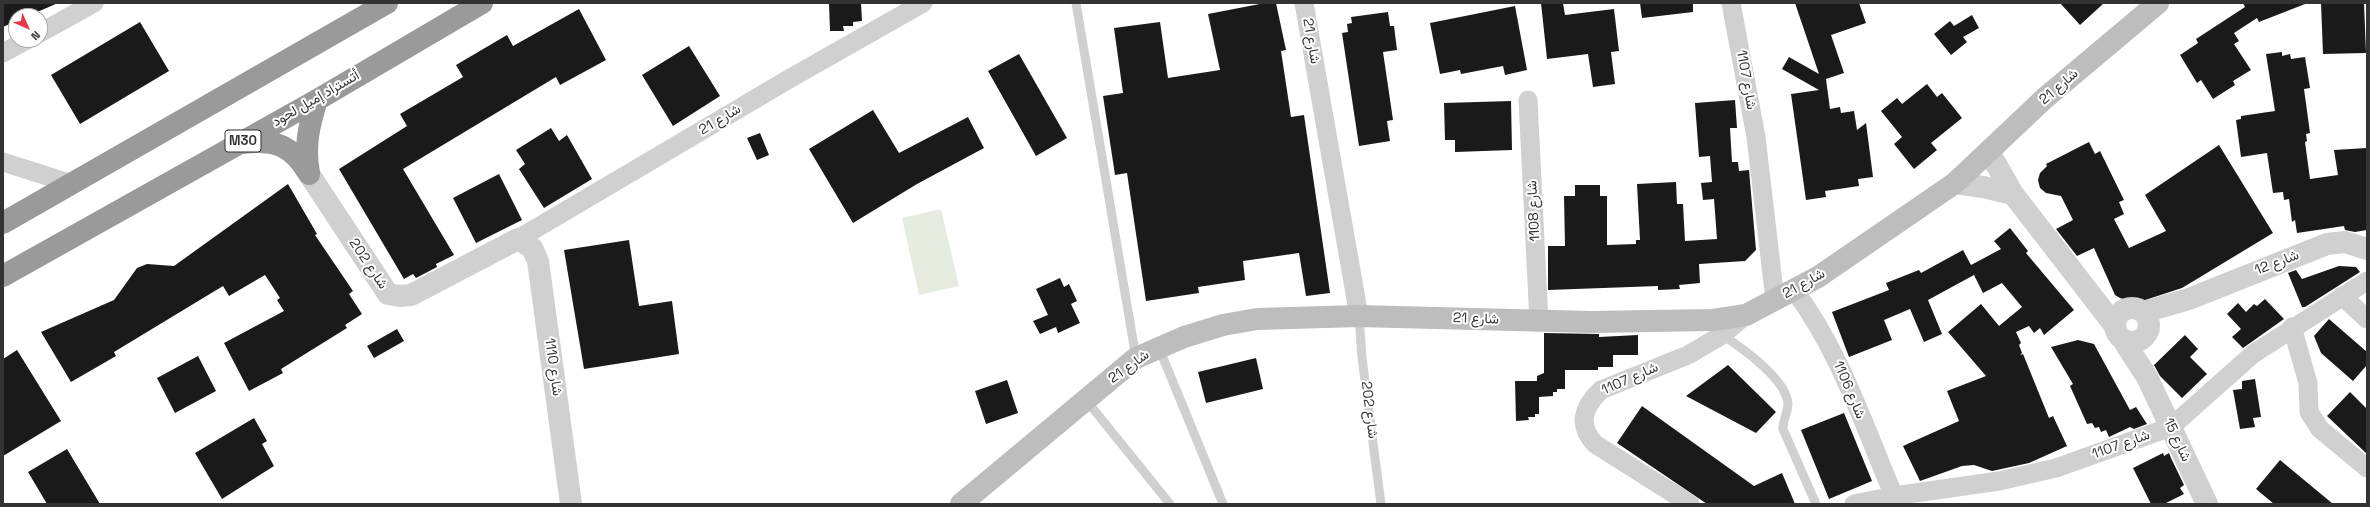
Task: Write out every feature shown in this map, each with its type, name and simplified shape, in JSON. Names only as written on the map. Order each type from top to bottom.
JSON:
[{"type":"highway","points":[[3,224],[387,3]]},
{"type":"highway","name":"أتستراد إميل لحود","points":[[3,276],[317,100],[482,3]]},
{"type":"highway","points":[[309,174],[306,149],[317,100]]},
{"type":"highway","points":[[239,143],[259,141],[286,148],[302,162],[309,174]]},
{"type":"main road","name":"شارع 21","points":[[961,504],[1136,358],[1159,347],[1223,325],[1257,319],[1359,316],[1539,322],[1713,320],[1746,315],[1841,263],[1955,184],[2045,98],[2158,3]]},
{"type":"street","points":[[48,29],[94,3]]},
{"type":"street","name":"شارع 21","points":[[518,239],[789,79],[923,3]]},
{"type":"street","name":"شارع 21","points":[[1304,3],[1359,316]]},
{"type":"street","name":"شارع 1107","points":[[1731,3],[1756,137],[1775,300]]},
{"type":"street","points":[[3,53],[12,48]]},
{"type":"street","name":"شارع 1108","points":[[1528,100],[1539,322]]},
{"type":"street","points":[[1989,152],[2013,194],[2083,285],[2133,325]]},
{"type":"street","points":[[3,162],[72,184]]},
{"type":"street","name":"شارع 202","points":[[309,174],[388,294],[400,296],[411,295],[518,239]]},
{"type":"street","points":[[1955,184],[1983,186],[2013,194]]},
{"type":"street","name":"شارع 1110","points":[[518,239],[532,248],[538,261],[571,504]]},
{"type":"street","name":"شارع 12","points":[[2133,325],[2189,299],[2328,244],[2345,242],[2367,249]]},
{"type":"street","name":"شارع 1107","points":[[1854,504],[1894,496],[1998,481],[2056,468],[2171,426],[2253,354],[2292,327],[2367,281]]},
{"type":"street","name":"شارع 1106","points":[[1794,290],[1812,314],[1828,342],[1894,496]]},
{"type":"street","points":[[2342,296],[2367,318]]},
{"type":"street","name":"شارع 1107","points":[[1690,504],[1595,444],[1586,435],[1583,425],[1588,405],[1601,390],[1688,355],[1722,335],[1746,315]]},
{"type":"street","name":"شارع 15","points":[[2133,325],[2147,377],[2207,504]]},
{"type":"street","points":[[2292,327],[2308,383],[2308,412],[2320,429],[2367,468]]},
{"type":"lane","points":[[1076,3],[1136,358]]},
{"type":"lane","name":"شارع 202","points":[[1359,316],[1362,358],[1381,504]]},
{"type":"lane","points":[[1722,335],[1756,359],[1784,393],[1788,405],[1783,421],[1783,429],[1816,504]]},
{"type":"lane","points":[[1159,347],[1223,504]]},
{"type":"lane","points":[[1086,400],[1170,504]]},
{"type":"shaded area","points":[[941,209],[959,286],[919,295],[902,218]]},
{"type":"building","points":[[3,3],[58,3],[46,8],[8,8],[8,25],[3,27]]},
{"type":"building","points":[[829,3],[861,3],[862,21],[853,22],[853,26],[843,26],[844,31],[830,31]]},
{"type":"building","points":[[1265,3],[1276,3],[1286,50],[1281,51],[1291,117],[1304,115],[1330,293],[1306,296],[1299,253],[1243,261],[1245,280],[1198,287],[1199,293],[1146,301],[1127,173],[1115,175],[1103,96],[1123,93],[1114,28],[1160,22],[1168,78],[1220,70],[1208,14]]},
{"type":"building","points":[[1541,3],[1563,3],[1565,15],[1614,9],[1619,51],[1611,52],[1615,84],[1593,87],[1588,54],[1547,59]]},
{"type":"building","points":[[1640,3],[1693,3],[1693,12],[1642,18]]},
{"type":"building","points":[[1795,3],[1859,3],[1866,23],[1831,35],[1844,73],[1826,79],[1830,109],[1840,107],[1841,113],[1854,111],[1857,130],[1866,123],[1873,177],[1858,179],[1859,186],[1825,191],[1826,197],[1806,200],[1791,94],[1819,90],[1782,69],[1789,57],[1819,74]]},
{"type":"building","points":[[2060,3],[2104,3],[2080,25]]},
{"type":"building","points":[[2243,3],[2305,4],[2259,22],[2257,18],[2234,33],[2239,41],[2234,44],[2251,70],[2233,81],[2235,85],[2213,99],[2201,80],[2197,83],[2180,55],[2198,43],[2196,39],[2245,7]]},
{"type":"building","points":[[2321,3],[2364,3],[2366,53],[2323,54]]},
{"type":"building","points":[[1515,6],[1527,70],[1505,75],[1503,66],[1461,74],[1460,70],[1440,74],[1430,23]]},
{"type":"building","points":[[579,9],[606,60],[560,85],[556,77],[403,169],[454,255],[436,264],[437,267],[416,278],[413,274],[404,279],[339,169],[407,126],[400,114],[463,77],[456,65],[507,35],[513,46]]},
{"type":"building","points":[[1388,12],[1390,26],[1394,26],[1397,50],[1383,52],[1393,120],[1387,121],[1390,141],[1359,146],[1342,33],[1348,32],[1347,24],[1352,23],[1351,17]]},
{"type":"building","points":[[1972,15],[1979,28],[1963,37],[1967,42],[1951,55],[1934,34],[1950,21],[1954,26]]},
{"type":"building","points":[[140,22],[169,71],[80,124],[51,75]]},
{"type":"building","points":[[689,46],[720,96],[673,126],[642,75]]},
{"type":"building","points":[[2282,52],[2282,56],[2290,54],[2291,59],[2305,57],[2310,88],[2304,89],[2310,133],[2306,134],[2307,141],[2305,142],[2310,179],[2338,175],[2334,150],[2367,148],[2367,230],[2355,232],[2345,230],[2344,226],[2297,233],[2295,220],[2292,222],[2289,199],[2284,200],[2283,192],[2273,193],[2267,153],[2241,157],[2236,120],[2241,119],[2241,116],[2275,111],[2266,54]]},
{"type":"building","points":[[1019,54],[1067,138],[1036,156],[988,71]]},
{"type":"building","points":[[1927,84],[1937,97],[1942,93],[1962,118],[1931,143],[1937,150],[1914,169],[1894,144],[1902,137],[1881,111],[1897,98],[1902,104]]},
{"type":"building","points":[[1735,100],[1737,128],[1730,128],[1732,162],[1738,162],[1739,171],[1749,170],[1756,250],[1745,261],[1699,264],[1700,283],[1679,285],[1680,289],[1658,290],[1658,286],[1548,290],[1548,246],[1565,246],[1564,196],[1575,196],[1575,185],[1600,185],[1600,196],[1607,196],[1607,245],[1636,244],[1636,240],[1640,240],[1637,184],[1676,182],[1677,204],[1683,204],[1685,241],[1717,239],[1714,199],[1703,200],[1701,183],[1712,182],[1710,156],[1699,157],[1695,103]]},
{"type":"building","points":[[1511,101],[1512,150],[1455,152],[1455,140],[1445,140],[1444,103]]},
{"type":"building","points":[[873,110],[899,153],[968,117],[984,148],[917,184],[853,223],[809,149]]},
{"type":"building","points":[[551,128],[559,141],[567,135],[592,179],[544,208],[519,169],[525,164],[516,150]]},
{"type":"building","points":[[760,133],[769,155],[757,160],[747,138]]},
{"type":"building","points":[[2089,142],[2095,154],[2100,151],[2124,200],[2119,202],[2124,214],[2114,219],[2129,248],[2166,231],[2145,195],[2219,145],[2273,233],[2182,288],[2136,303],[2120,298],[2115,295],[2094,248],[2077,256],[2056,229],[2073,220],[2061,196],[2046,193],[2040,188],[2038,180],[2040,173],[2047,166],[2046,164]]},
{"type":"building","points":[[499,174],[522,220],[476,243],[453,198]]},
{"type":"building","points":[[288,184],[317,234],[315,235],[353,291],[349,294],[362,314],[345,325],[347,328],[281,369],[283,373],[249,391],[224,343],[284,311],[277,300],[280,298],[265,275],[229,296],[223,286],[114,352],[116,356],[71,382],[41,332],[114,300],[137,268],[147,264],[174,266]]},
{"type":"building","points":[[2010,228],[2028,251],[2026,253],[2074,310],[2044,335],[2040,328],[2034,333],[2029,326],[2016,332],[2021,343],[2019,345],[2022,353],[2020,355],[2023,354],[2049,418],[2053,416],[2067,446],[2029,463],[1992,471],[1974,465],[1962,466],[1920,481],[1903,446],[1959,421],[1947,391],[1986,376],[1948,332],[1981,304],[1999,326],[2022,307],[2002,283],[1983,293],[1974,275],[1928,300],[1942,334],[1924,342],[1910,309],[1884,320],[1892,340],[1849,357],[1832,312],[1889,290],[1886,283],[1919,270],[1921,273],[1963,250],[1971,265],[2001,249],[1994,241]]},
{"type":"building","points":[[629,240],[639,306],[672,301],[679,354],[584,369],[564,250]]},
{"type":"building","points":[[2339,266],[2356,267],[2360,272],[2305,307],[2302,307],[2288,273],[2296,270],[2302,279]]},
{"type":"building","points":[[1060,278],[1064,287],[1069,284],[1077,301],[1071,304],[1080,323],[1058,333],[1056,327],[1040,334],[1033,321],[1048,315],[1036,289]]},
{"type":"building","points":[[2265,299],[2284,319],[2243,348],[2232,337],[2241,329],[2227,314],[2238,303],[2246,312],[2254,304],[2257,306]]},
{"type":"building","points":[[2329,319],[2367,352],[2367,365],[2353,381],[2321,353],[2314,336]]},
{"type":"building","points":[[397,329],[404,341],[374,358],[367,346]]},
{"type":"building","points":[[1544,333],[1599,334],[1599,337],[1638,335],[1638,355],[1613,355],[1613,367],[1598,367],[1598,370],[1565,370],[1565,389],[1557,389],[1557,392],[1553,392],[1553,396],[1539,397],[1539,414],[1535,414],[1535,417],[1528,417],[1529,420],[1516,421],[1515,381],[1537,381],[1537,376],[1544,373]]},
{"type":"building","points":[[2185,335],[2198,349],[2190,357],[2207,374],[2182,398],[2160,376],[2154,365]]},
{"type":"building","points":[[2078,340],[2094,344],[2130,410],[2136,407],[2147,424],[2134,429],[2130,427],[2109,437],[2106,430],[2101,432],[2099,427],[2095,428],[2092,423],[2087,424],[2070,386],[2073,384],[2051,347]]},
{"type":"building","points":[[17,350],[61,421],[3,456],[3,359]]},
{"type":"building","points":[[198,356],[216,391],[175,413],[157,378]]},
{"type":"building","points":[[1256,358],[1263,389],[1206,403],[1198,372]]},
{"type":"building","points":[[1728,365],[1776,412],[1756,433],[1686,396]]},
{"type":"building","points":[[2255,379],[2261,417],[2253,418],[2255,427],[2240,429],[2233,390],[2242,389],[2242,381]]},
{"type":"building","points":[[1007,380],[1018,413],[986,424],[975,391]]},
{"type":"building","points":[[2350,392],[2367,409],[2367,454],[2327,416]]},
{"type":"building","points":[[1642,406],[1754,486],[1782,473],[1795,504],[1707,504],[1617,443]]},
{"type":"building","points":[[1844,413],[1872,481],[1829,499],[1801,430]]},
{"type":"building","points":[[254,418],[267,441],[262,444],[274,466],[222,499],[195,453]]},
{"type":"building","points":[[67,449],[100,504],[47,504],[28,472]]},
{"type":"building","points":[[2163,453],[2164,456],[2169,453],[2184,485],[2180,488],[2184,494],[2164,504],[2151,504],[2133,468]]},
{"type":"building","points":[[2280,460],[2333,504],[2274,504],[2256,489]]}]
